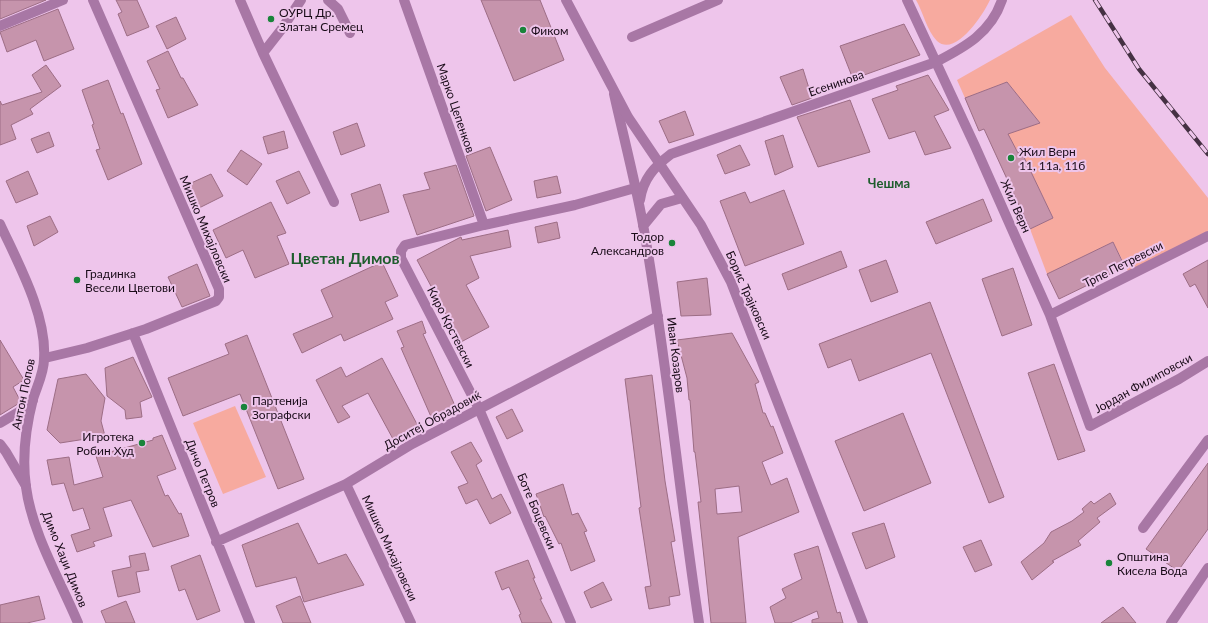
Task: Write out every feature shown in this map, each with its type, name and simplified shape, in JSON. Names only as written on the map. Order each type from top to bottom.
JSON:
[{"type":"street","points":[[0,26],[63,0]]},
{"type":"street","name":"Мишко Михајловски","points":[[45,358],[87,348],[133,333],[210,304],[218,297],[218,289],[93,0]]},
{"type":"street","points":[[240,0],[263,53],[334,202]]},
{"type":"street","points":[[263,53],[281,30],[301,0]]},
{"type":"street","points":[[328,0],[338,9],[350,33]]},
{"type":"street","name":"Марко Цепенков","points":[[404,0],[484,226]]},
{"type":"street","name":"Борис Трајковски","points":[[566,0],[614,92],[713,247],[743,310],[863,623]]},
{"type":"street","points":[[632,37],[718,0]]},
{"type":"street","name":"Жил Верн","points":[[907,0],[1050,315],[1090,426]]},
{"type":"street","name":"Есенинова","points":[[639,204],[644,181],[659,163],[671,154],[936,62],[967,46],[980,36],[995,14],[1002,0]]},
{"type":"street","name":"Иван Козаров","points":[[614,92],[639,204],[658,316],[685,529],[700,623]]},
{"type":"street","points":[[484,226],[575,205],[635,188]]},
{"type":"street","points":[[643,226],[661,204],[682,198]]},
{"type":"street","name":"Антон Попов","points":[[0,224],[32,297],[42,335],[45,358],[42,374],[33,400],[27,432],[26,486],[30,505]]},
{"type":"street","name":"Киро Крстевски","points":[[479,409],[401,258],[401,251],[405,245],[484,226]]},
{"type":"street","name":"Трпе Петревски","points":[[1050,315],[1208,236]]},
{"type":"street","name":"Доситеј Обрадовиќ","points":[[216,542],[346,484],[412,444],[658,316]]},
{"type":"street","name":"Дичо Петров","points":[[133,333],[216,542],[250,623]]},
{"type":"street","name":"Јордан Филиповски","points":[[1090,426],[1179,379],[1208,361]]},
{"type":"street","points":[[0,423],[22,410],[33,400]]},
{"type":"street","name":"Боте Боцевски","points":[[479,409],[571,623]]},
{"type":"street","points":[[1143,528],[1208,440]]},
{"type":"street","points":[[0,444],[26,486]]},
{"type":"street","name":"Мишко Михајловски","points":[[346,484],[411,623]]},
{"type":"street","name":"Димо Хаџи Димов","points":[[30,505],[43,543],[78,623]]},
{"type":"street","points":[[1171,623],[1208,568]]},
{"type":"shaded area","points":[[916,0],[990,0],[976,23],[961,39],[952,44],[944,45],[937,41],[934,37]]},
{"type":"shaded area","points":[[1071,15],[1105,68],[1208,198],[1208,236],[1130,275],[1113,242],[1047,274],[1030,229],[1053,218],[1021,151],[1015,148],[1006,131],[1040,123],[1007,82],[965,98],[957,80]]},
{"type":"shaded area","points":[[235,406],[266,477],[223,494],[193,423]]},
{"type":"building","points":[[0,0],[46,0],[0,19]]},
{"type":"building","points":[[116,0],[137,0],[149,27],[127,36],[118,14],[122,12]]},
{"type":"building","name":"Фиком","points":[[481,0],[540,0],[564,60],[514,81]]},
{"type":"building","points":[[58,9],[74,49],[44,61],[36,40],[7,52],[0,32]]},
{"type":"building","points":[[176,17],[186,39],[167,49],[156,26]]},
{"type":"building","points":[[904,24],[920,55],[853,79],[840,46]]},
{"type":"building","points":[[168,51],[181,78],[183,78],[198,105],[168,118],[156,90],[160,89],[147,61]]},
{"type":"building","points":[[46,65],[61,86],[30,109],[33,114],[11,125],[16,139],[0,145],[0,101],[2,105],[42,92],[32,75]]},
{"type":"building","points":[[803,69],[812,98],[792,105],[780,77]]},
{"type":"building","points":[[928,75],[949,110],[934,116],[951,148],[925,155],[915,131],[889,139],[872,99],[898,90],[896,86]]},
{"type":"building","points":[[108,80],[121,114],[123,113],[142,164],[108,180],[96,150],[100,149],[92,125],[94,124],[82,90]]},
{"type":"building","points":[[1007,82],[1040,123],[1008,134],[1018,153],[1021,151],[1053,218],[1030,229],[984,129],[979,131],[965,98]]},
{"type":"building","points":[[850,100],[870,152],[818,167],[797,117]]},
{"type":"building","points":[[685,111],[694,135],[669,143],[659,121]]},
{"type":"building","points":[[357,123],[365,146],[341,155],[333,132]]},
{"type":"building","points":[[284,131],[288,148],[268,154],[263,137]]},
{"type":"building","points":[[49,132],[54,146],[37,153],[31,139]]},
{"type":"building","points":[[783,135],[793,167],[775,175],[765,141]]},
{"type":"building","points":[[740,145],[750,165],[725,174],[717,155]]},
{"type":"building","points":[[490,147],[512,200],[486,211],[466,156]]},
{"type":"building","points":[[241,150],[262,164],[247,185],[227,171]]},
{"type":"building","points":[[456,165],[474,216],[417,235],[403,195],[430,189],[424,173]]},
{"type":"building","points":[[28,171],[38,194],[16,203],[6,181]]},
{"type":"building","points":[[299,171],[310,193],[287,204],[276,181]]},
{"type":"building","points":[[211,174],[223,196],[199,208],[189,184]]},
{"type":"building","points":[[557,176],[561,193],[537,198],[534,181]]},
{"type":"building","points":[[380,184],[389,212],[360,221],[351,194]]},
{"type":"building","points":[[784,190],[804,244],[745,266],[720,201],[745,192],[750,203]]},
{"type":"building","points":[[983,199],[992,221],[936,244],[926,222]]},
{"type":"building","points":[[271,202],[286,233],[277,236],[289,264],[255,278],[243,250],[226,258],[213,230]]},
{"type":"building","points":[[50,216],[58,232],[34,246],[27,226]]},
{"type":"building","points":[[557,222],[560,238],[538,243],[535,227]]},
{"type":"building","points":[[508,230],[511,247],[470,256],[479,278],[466,285],[489,327],[461,342],[417,260],[461,237],[462,240]]},
{"type":"building","points":[[1113,242],[1125,267],[1059,299],[1047,274]]},
{"type":"building","points":[[841,251],[847,267],[788,290],[782,274]]},
{"type":"building","points":[[886,260],[898,292],[871,302],[859,270]]},
{"type":"building","points":[[1208,260],[1208,308],[1195,284],[1190,287],[1183,274]]},
{"type":"building","points":[[382,262],[398,296],[385,302],[393,319],[344,341],[341,334],[302,353],[293,334],[333,317],[321,290]]},
{"type":"building","points":[[197,264],[210,296],[182,307],[168,277]]},
{"type":"building","points":[[1013,268],[1032,325],[1002,336],[982,279]]},
{"type":"building","points":[[707,278],[711,315],[681,316],[677,282]]},
{"type":"building","points":[[930,302],[1004,497],[989,503],[931,353],[859,381],[851,359],[828,368],[819,344]]},
{"type":"building","points":[[422,321],[426,333],[423,334],[456,408],[432,419],[401,348],[404,347],[397,331]]},
{"type":"building","points":[[732,333],[759,382],[755,384],[763,413],[765,413],[771,427],[773,426],[783,453],[762,462],[771,485],[787,478],[799,512],[738,537],[746,623],[711,623],[698,502],[701,502],[694,452],[690,400],[687,378],[677,340]],"holes":[[[739,486],[742,512],[717,514],[715,489]]]},
{"type":"building","points":[[247,335],[304,479],[278,489],[240,394],[183,416],[168,378],[229,354],[225,344]]},
{"type":"building","points":[[0,340],[24,380],[13,387],[21,402],[0,415]]},
{"type":"building","points":[[133,357],[152,397],[140,402],[142,417],[126,419],[125,410],[107,396],[105,368]]},
{"type":"building","points":[[382,358],[418,426],[393,439],[368,393],[342,406],[350,417],[338,423],[316,380],[341,367],[346,377]]},
{"type":"building","points":[[1054,364],[1085,451],[1058,460],[1028,373]]},
{"type":"building","points":[[86,374],[105,398],[101,421],[105,436],[60,443],[47,430],[58,379]]},
{"type":"building","points":[[652,375],[665,481],[675,541],[671,542],[680,595],[669,597],[670,605],[649,609],[645,587],[651,586],[639,508],[641,507],[625,379]]},
{"type":"building","points":[[512,409],[523,431],[507,439],[496,417]]},
{"type":"building","points":[[903,413],[931,483],[864,511],[835,441]]},
{"type":"building","points":[[162,435],[176,469],[157,476],[165,496],[168,495],[179,514],[181,513],[189,536],[153,547],[131,500],[103,508],[112,536],[93,542],[95,546],[77,552],[71,535],[90,529],[83,508],[73,511],[64,483],[52,485],[47,460],[69,457],[74,485],[103,477],[96,456],[153,440],[153,438]]},
{"type":"building","points":[[471,442],[482,461],[476,465],[492,499],[501,494],[511,513],[490,524],[477,499],[466,504],[458,487],[468,483],[451,452]]},
{"type":"building","points":[[1208,463],[1208,529],[1178,571],[1146,549]]},
{"type":"building","points":[[563,484],[572,515],[578,513],[587,531],[584,532],[595,561],[571,571],[561,543],[559,544],[545,516],[544,517],[536,494]]},
{"type":"building","points":[[1110,493],[1116,504],[1097,518],[1100,522],[1078,541],[1081,545],[1052,561],[1054,562],[1032,580],[1021,562],[1044,543],[1051,532],[1072,521],[1084,512],[1082,509],[1091,501],[1094,504]]},
{"type":"building","points":[[298,523],[318,564],[346,554],[364,585],[304,602],[296,577],[256,587],[242,545]]},
{"type":"building","points":[[884,523],[895,557],[866,569],[852,533]]},
{"type":"building","points":[[981,540],[992,565],[975,572],[963,547]]},
{"type":"building","points":[[818,546],[837,613],[840,612],[843,623],[812,623],[812,620],[819,618],[817,611],[790,623],[775,623],[770,607],[786,598],[782,589],[802,579],[794,554]]},
{"type":"building","points":[[145,553],[149,570],[136,572],[140,592],[118,597],[112,571],[131,567],[129,556]]},
{"type":"building","points":[[200,555],[220,611],[197,620],[185,589],[179,591],[171,566]]},
{"type":"building","points":[[528,560],[535,578],[533,578],[542,599],[540,599],[552,623],[522,623],[519,615],[521,614],[509,587],[502,590],[495,572]]},
{"type":"building","points":[[603,582],[612,600],[591,608],[584,592]]},
{"type":"building","points":[[39,596],[45,619],[27,623],[0,623],[0,605]]},
{"type":"building","points":[[300,596],[311,623],[283,623],[276,606]]},
{"type":"building","points":[[126,601],[135,623],[106,623],[101,611]]},
{"type":"building","points":[[1123,607],[1136,623],[1101,623]]},
{"type":"railway","points":[[1095,0],[1139,69],[1208,154]]},
{"type":"place","name":"ОУРЦ Др. Златан Сремец","points":[[271,19]]},
{"type":"place","name":"Фиком","points":[[523,30]]},
{"type":"place","name":"Жил Верн 11, 11а, 11б","points":[[1011,158]]},
{"type":"place","name":"Тодор Александров","points":[[672,243]]},
{"type":"place","name":"Градинка Весели Цветови","points":[[77,280]]},
{"type":"place","name":"Партенија Зографски","points":[[244,407]]},
{"type":"place","name":"Игротека Робин Худ","points":[[142,443]]},
{"type":"place","name":"Општина Кисела Вода","points":[[1109,563]]},
{"type":"district","name":"Чешма","points":[[889,183]]},
{"type":"district","name":"Цветан Димов","points":[[345,257]]}]
